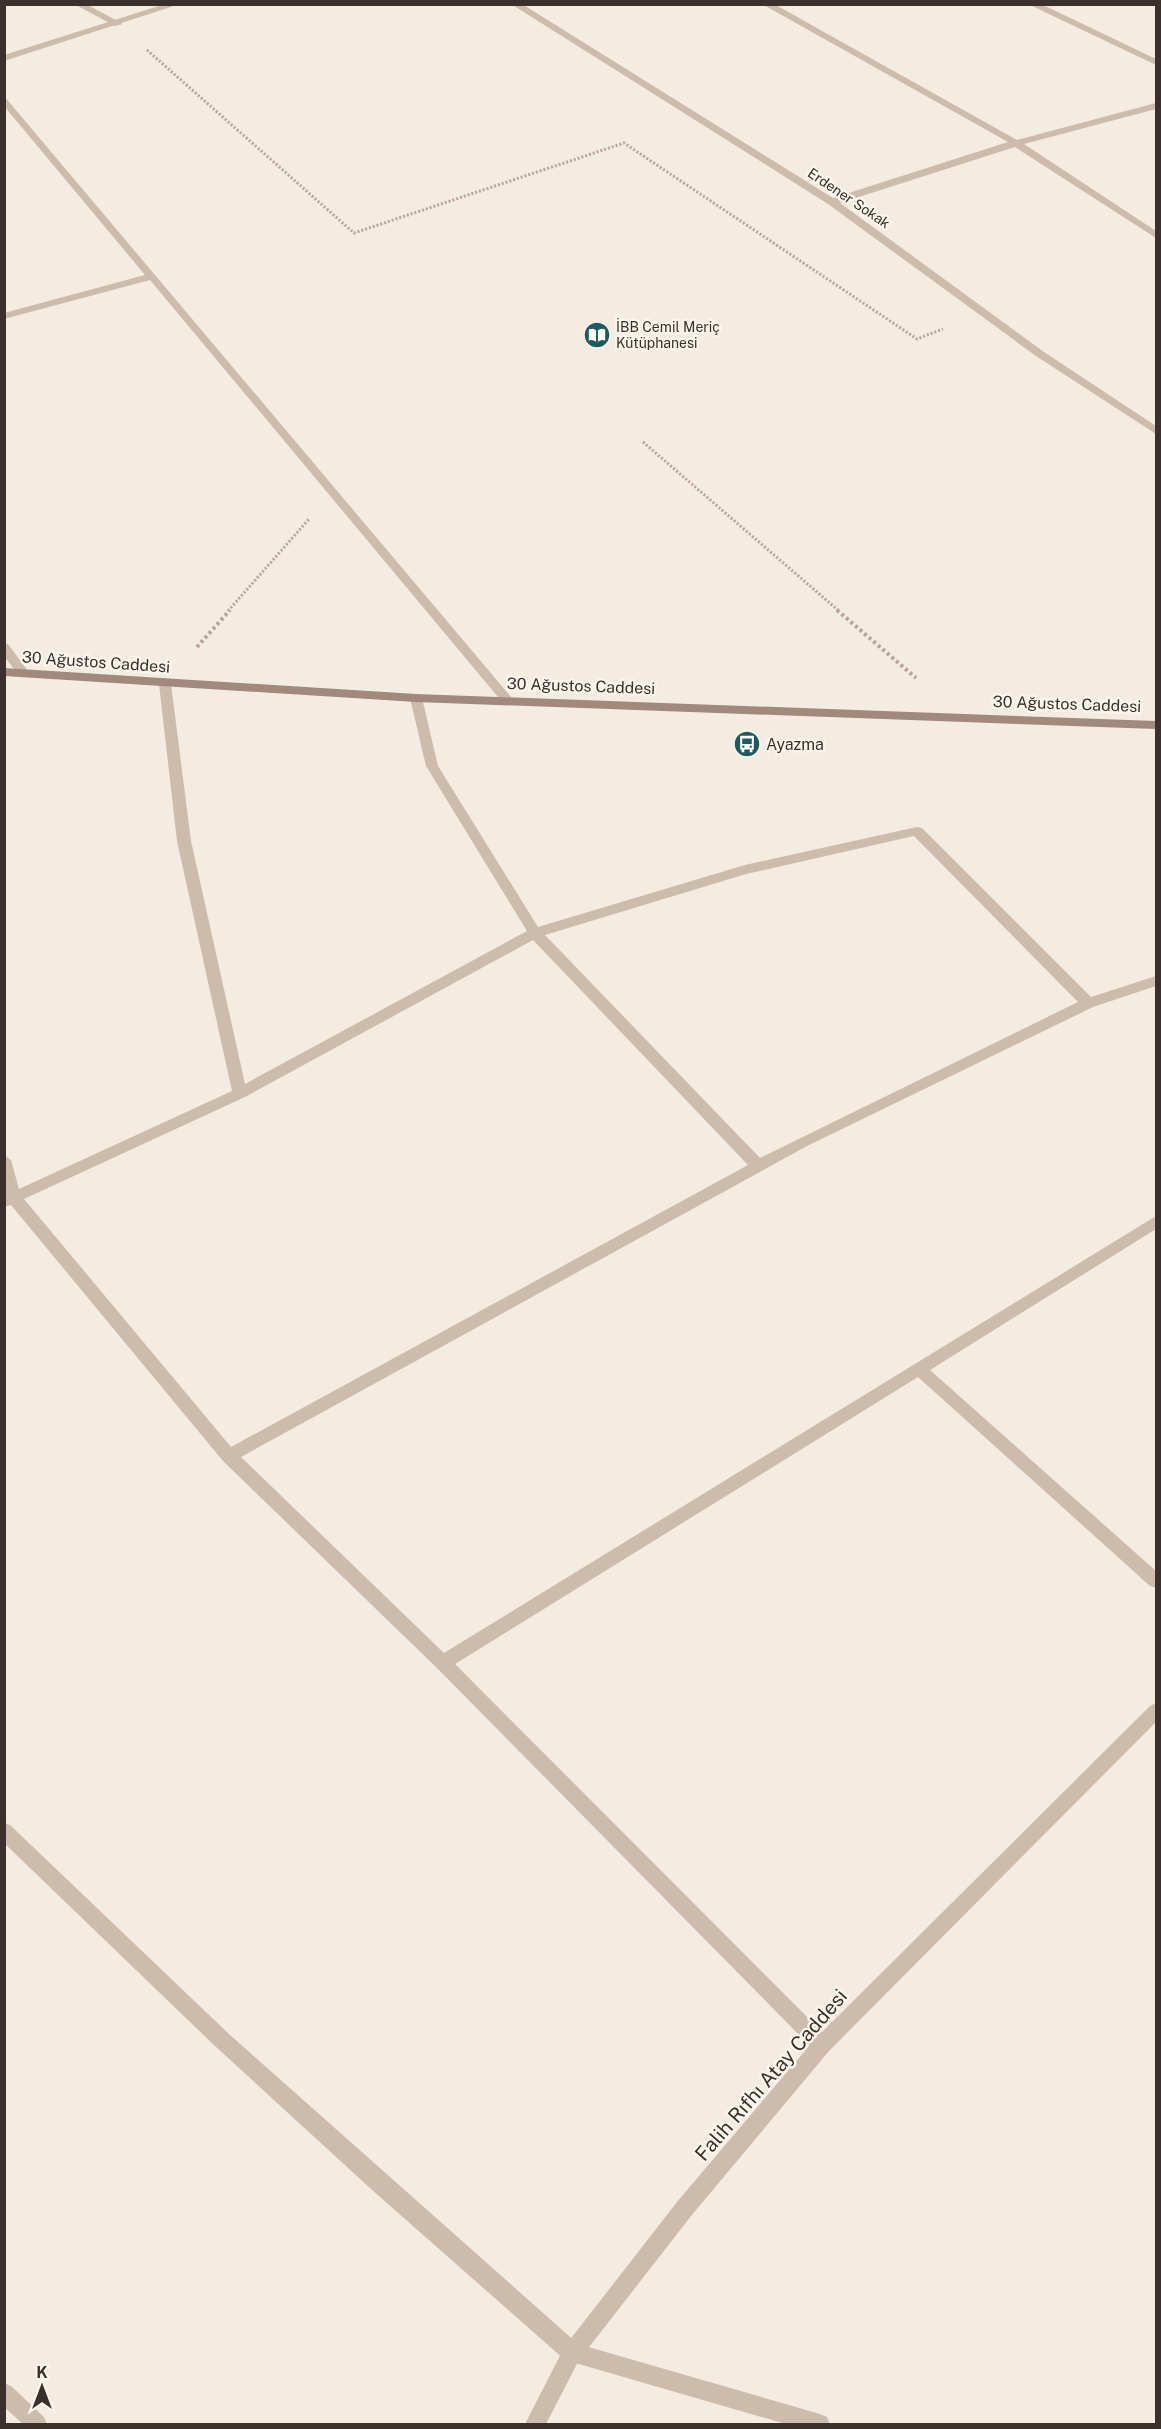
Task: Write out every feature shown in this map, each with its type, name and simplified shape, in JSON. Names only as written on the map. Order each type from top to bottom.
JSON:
[{"type":"main road","name":"30 Ağustos Caddesi","points":[[4,672],[165,684],[416,698],[959,716],[1156,725]]},
{"type":"street","points":[[78,4],[118,24]]},
{"type":"street","points":[[4,58],[176,4]]},
{"type":"street","name":"Erdener Sokak","points":[[515,4],[832,202],[1040,354],[1156,431]]},
{"type":"street","points":[[766,4],[1016,142],[1156,235]]},
{"type":"street","points":[[1032,4],[1156,62]]},
{"type":"street","points":[[4,99],[507,700]]},
{"type":"street","points":[[832,202],[1016,142],[1156,106]]},
{"type":"street","points":[[4,316],[152,276]]},
{"type":"street","points":[[4,647],[24,674]]},
{"type":"street","points":[[165,684],[184,841],[240,1093]]},
{"type":"street","points":[[416,698],[432,766],[535,933],[759,1167]]},
{"type":"street","points":[[9,1200],[240,1093],[535,933],[745,870],[917,831],[1088,1003]]},
{"type":"street","points":[[229,1456],[802,1142],[1088,1003],[1156,981]]},
{"type":"street","points":[[4,1160],[9,1200],[229,1456],[443,1663],[822,2044]]},
{"type":"street","points":[[443,1663],[1156,1222]]},
{"type":"street","points":[[920,1370],[1156,1581]]},
{"type":"street","name":"Falih Rıfhı Atay Caddesi","points":[[535,2424],[572,2353],[684,2209],[822,2044],[1156,1711]]},
{"type":"street","points":[[4,1831],[222,2040],[378,2182],[572,2353],[820,2424]]},
{"type":"street","points":[[4,2393],[37,2424]]},
{"type":"path","points":[[118,24],[354,233],[624,142],[917,339],[984,313]]},
{"type":"path","points":[[643,442],[959,716]]},
{"type":"path","points":[[165,684],[333,492]]},
{"type":"place","name":"İBB Cemil Meriç Kütüphanesi","points":[[597,335]]},
{"type":"place","name":"Ayazma","points":[[747,744]]}]
